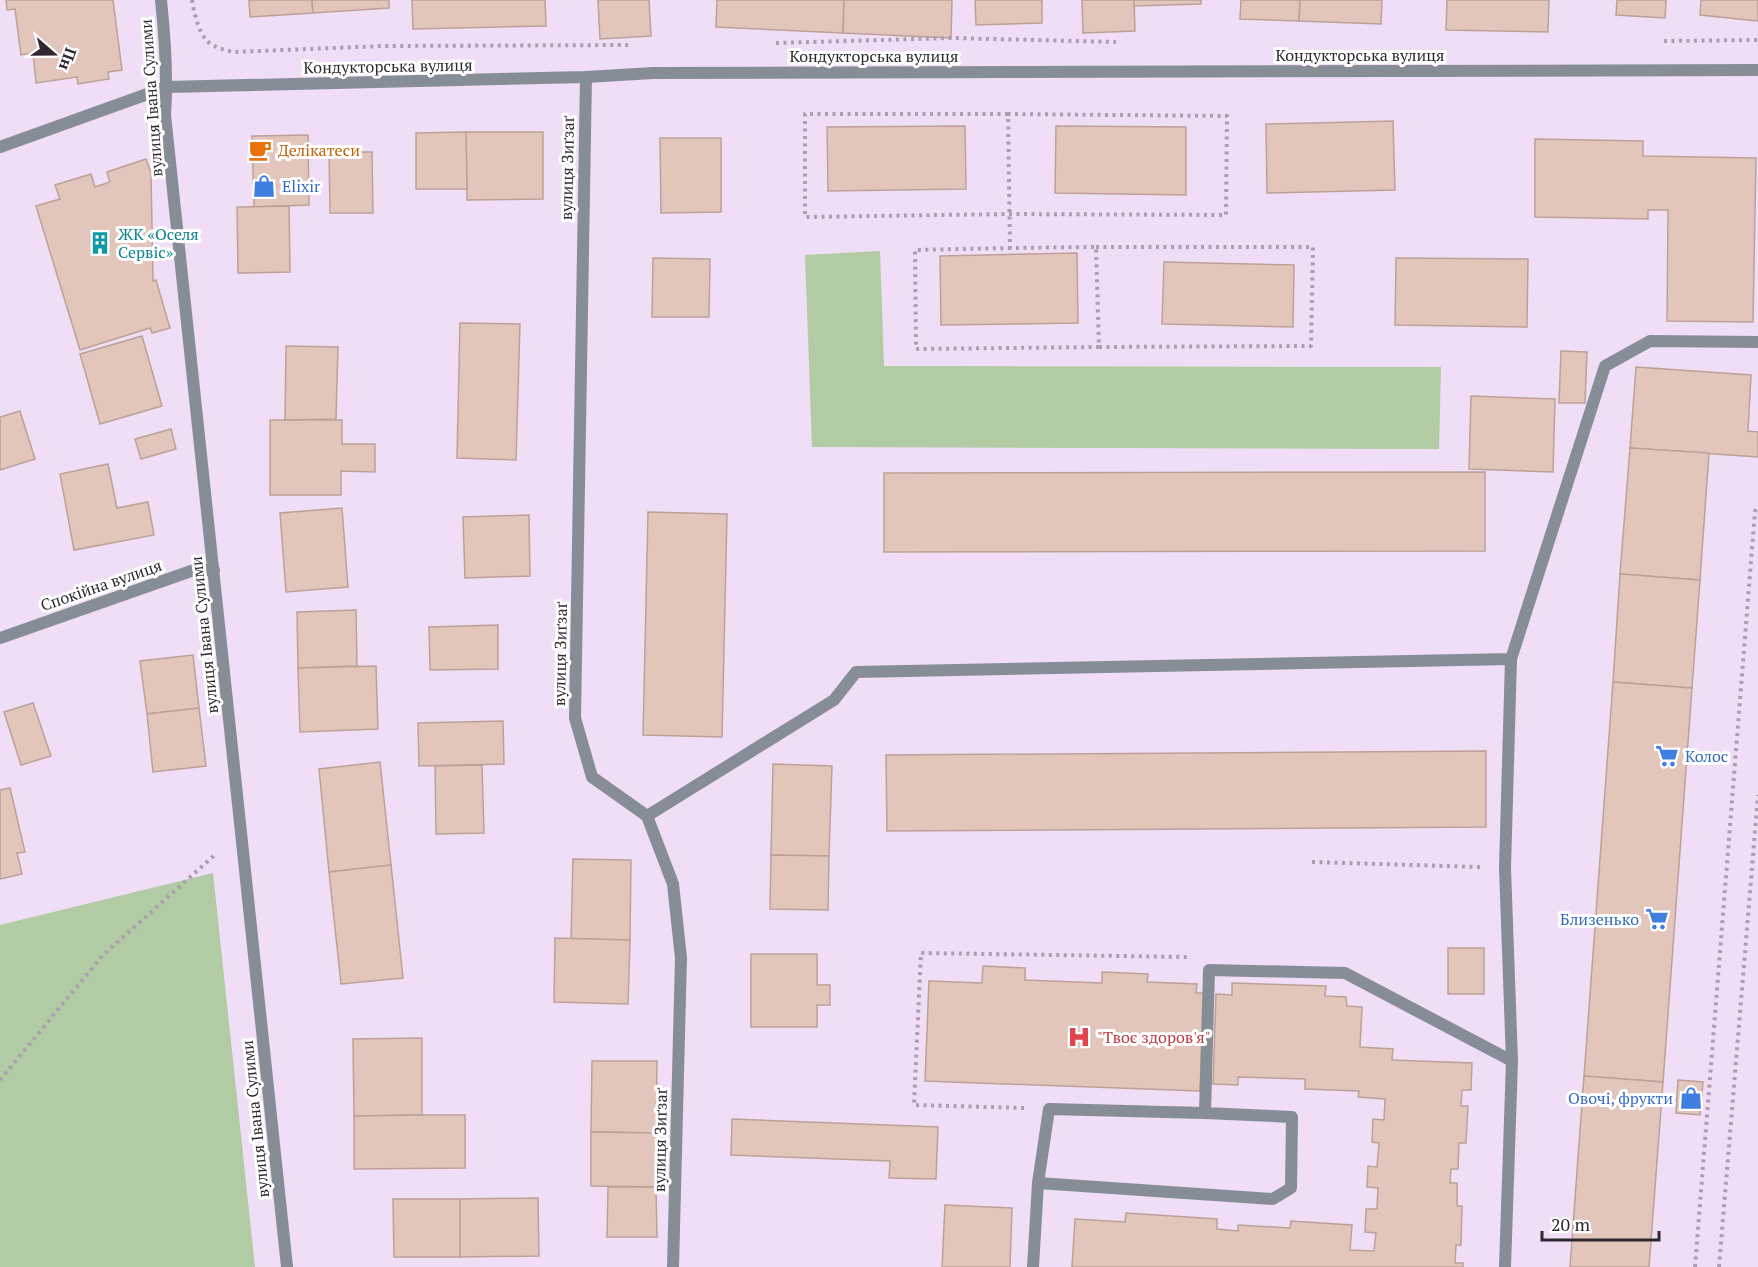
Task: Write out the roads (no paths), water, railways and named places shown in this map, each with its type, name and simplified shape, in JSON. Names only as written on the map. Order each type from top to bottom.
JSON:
[{"type":"street","name":"вулиця Івана Сулими","points":[[160,0],[167,87],[165,115],[288,1267]]},
{"type":"street","name":"Кондукторська вулиця","points":[[0,147],[167,87],[586,77],[653,72],[1758,70]]},
{"type":"street","name":"вулиця Зиґзаґ","points":[[586,77],[575,718],[592,777],[646,816],[673,884],[681,958],[673,1267]]},
{"type":"street","points":[[1505,1267],[1512,1061],[1505,868],[1511,659],[1605,366],[1650,341],[1758,342]]},
{"type":"street","name":"Спокійна вулиця","points":[[0,638],[194,570],[214,570]]},
{"type":"street","points":[[646,816],[834,700],[856,672],[1511,659]]},
{"type":"street","points":[[1205,1113],[1209,970],[1345,973],[1512,1061]]},
{"type":"street","points":[[1033,1267],[1038,1184],[1049,1109],[1292,1117],[1291,1188],[1273,1199],[1038,1184]]},
{"type":"place","name":"Делікатеси","points":[[260,150]]},
{"type":"place","name":"Elixir","points":[[264,186]]},
{"type":"place","name":"ЖК «Оселя Сервіс»","points":[[100,243]]},
{"type":"place","name":"Колос","points":[[1667,756]]},
{"type":"place","name":"Близенько","points":[[1657,919]]},
{"type":"place","name":"\"Твоє здоров'я\"","points":[[1079,1037]]},
{"type":"place","name":"Овочі, фрукти","points":[[1691,1098]]}]
